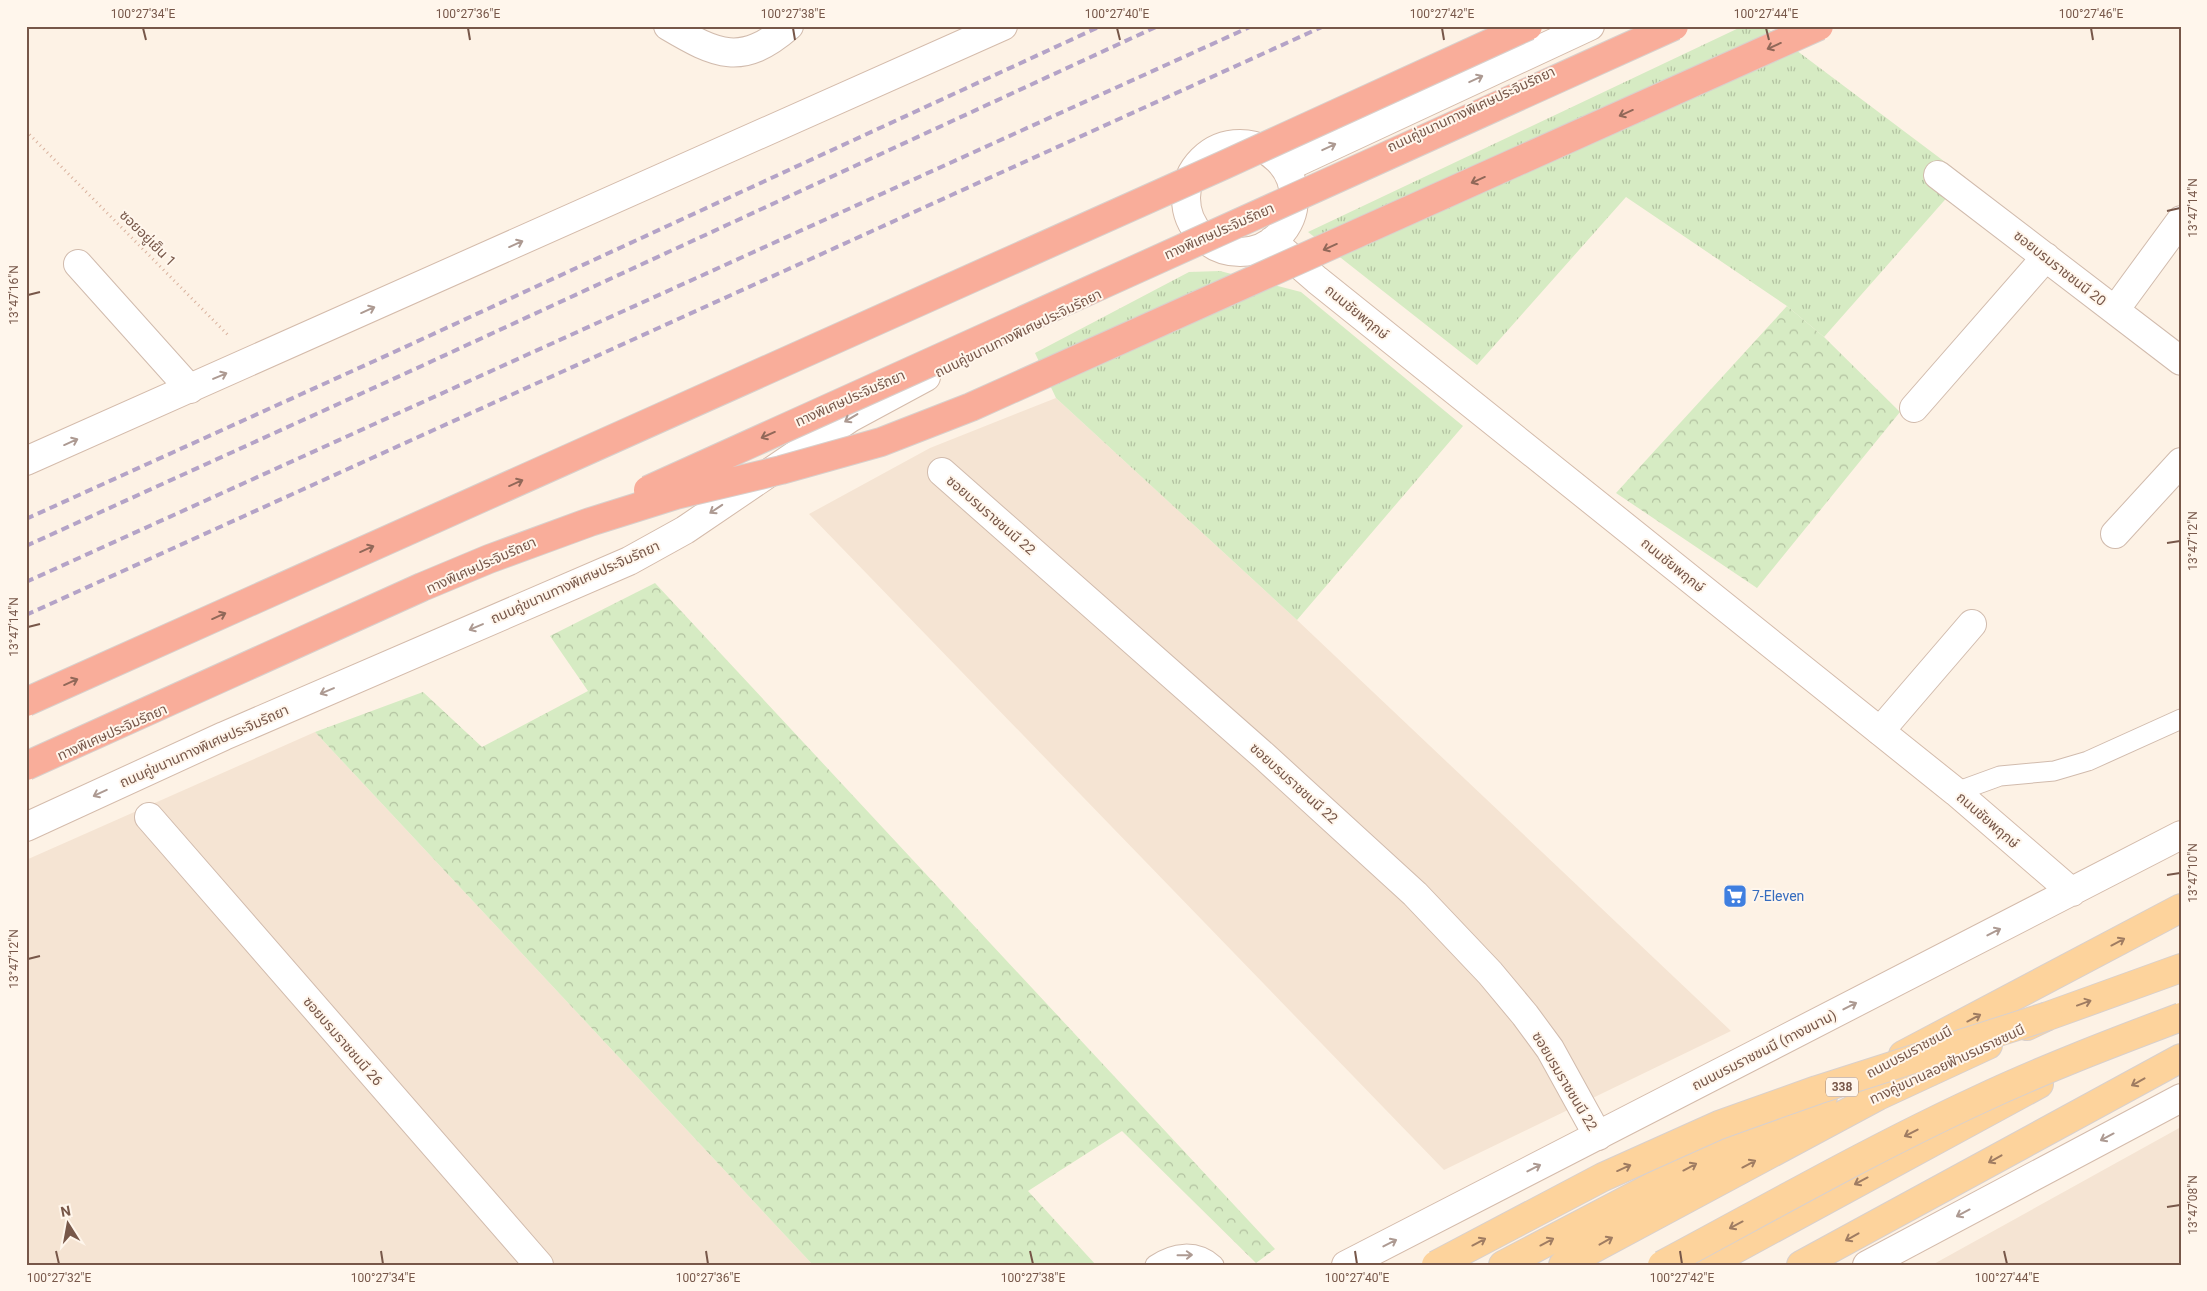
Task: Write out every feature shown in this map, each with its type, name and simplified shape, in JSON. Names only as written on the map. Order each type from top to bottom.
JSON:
[{"type":"highway","points":[[26,702],[1215,169],[1528,26]]},
{"type":"highway","name":"ทางพิเศษประจิมรัถยา","points":[[26,771],[1674,26]]},
{"type":"highway","points":[[26,766],[413,591],[489,559],[590,522],[676,495],[781,470],[882,442],[971,408],[1819,26]]},
{"type":"main road","points":[[668,26],[695,43],[721,52],[741,53],[755,50],[771,41],[788,26]]},
{"type":"main road","points":[[26,462],[254,362],[1003,26]]},
{"type":"main road","points":[[1288,177],[1590,26]]},
{"type":"main road","name":"ถนนคู่ขนานทางพิเศษประจิมรัถยา","points":[[1288,177],[1365,158],[1648,26]]},
{"type":"main road","points":[[1240,144],[1257,147],[1273,155],[1288,177],[1294,201],[1290,216],[1283,230],[1272,241],[1258,248],[1241,252],[1224,250],[1208,242],[1196,230],[1188,215],[1185,198],[1188,181],[1196,166],[1208,154],[1223,147],[1240,144]]},
{"type":"main road","name":"ซอยบรมราชชนนี 20","points":[[1938,175],[2181,361]]},
{"type":"main road","points":[[2114,310],[2181,220]]},
{"type":"main road","name":"ถนนชัยพฤกษ์","points":[[1272,241],[1324,286],[1956,792],[2072,892]]},
{"type":"main road","name":"ถนนคู่ขนานทางพิเศษประจิมรัถยา","points":[[26,827],[224,736],[629,561],[685,530],[850,418],[908,386],[1208,242]]},
{"type":"main road","points":[[1914,408],[2046,257]]},
{"type":"main road","points":[[78,264],[190,389]]},
{"type":"main road","points":[[2115,534],[2181,462]]},
{"type":"main road","name":"ซอยบรมราชชนนี 22","points":[[942,472],[1258,750],[1415,894],[1490,973],[1525,1015],[1550,1049],[1598,1136]]},
{"type":"main road","points":[[1880,731],[1972,624]]},
{"type":"main road","name":"ซอยบรมราชชนนี 26","points":[[148,817],[539,1265]]},
{"type":"main road","name":"ถนนบรมราชชนนี (ทางขนาน)","points":[[1346,1265],[2181,836]]},
{"type":"main road","name":"ถนนบรมราชชนนี","points":[[1503,1265],[2181,908]]},
{"type":"main road","name":"ทางคู่ขนานลอยฟ้าบรมราชชนนี","points":[[1563,1265],[1878,1096],[2048,1016],[2181,968]]},
{"type":"main road","points":[[1706,1265],[2181,1008]]},
{"type":"main road","points":[[1436,1265],[1603,1177],[1719,1125],[1817,1090],[2048,1016]]},
{"type":"main road","points":[[1662,1265],[1868,1155],[1977,1100],[2085,1052],[2181,1017]]},
{"type":"main road","points":[[1802,1265],[2181,1058]]},
{"type":"main road","points":[[1867,1265],[2181,1098]]},
{"type":"lane","points":[[1956,792],[2000,776],[2054,771],[2088,761],[2181,719]]},
{"type":"lane","points":[[1155,1265],[1167,1257],[1183,1254],[1202,1255],[1214,1265]]},
{"type":"path","name":"ซอยอยู่เย็น 1","points":[[26,131],[254,362]]},
{"type":"shaded area","points":[[1056,398],[1297,620],[1731,1031],[1444,1170],[809,514],[930,448]]},
{"type":"shaded area","points":[[315,732],[813,1265],[26,1265],[26,860]]},
{"type":"shaded area","points":[[2181,1127],[2181,1265],[1932,1265]]},
{"type":"green space","points":[[1743,26],[1764,26],[1965,177],[1824,337],[1787,306],[1626,197],[1477,365],[1308,232]]},
{"type":"green space","points":[[1220,271],[1301,292],[1463,426],[1297,620],[1056,398],[1035,353],[1189,272]]},
{"type":"green space","points":[[1787,306],[1824,337],[1900,412],[1757,588],[1616,493]]},
{"type":"green space","points":[[655,583],[1275,1249],[1256,1263],[1122,1131],[1028,1191],[1096,1265],[813,1265],[315,732],[423,692],[482,747],[588,691],[550,636]]},
{"type":"railway","points":[[26,519],[392,353],[1101,26]]},
{"type":"railway","points":[[26,546],[402,375],[1158,26]]},
{"type":"railway","points":[[26,582],[1252,26]]},
{"type":"railway","points":[[26,615],[1324,26]]},
{"type":"place","name":"7-Eleven","points":[[1735,896]]}]
